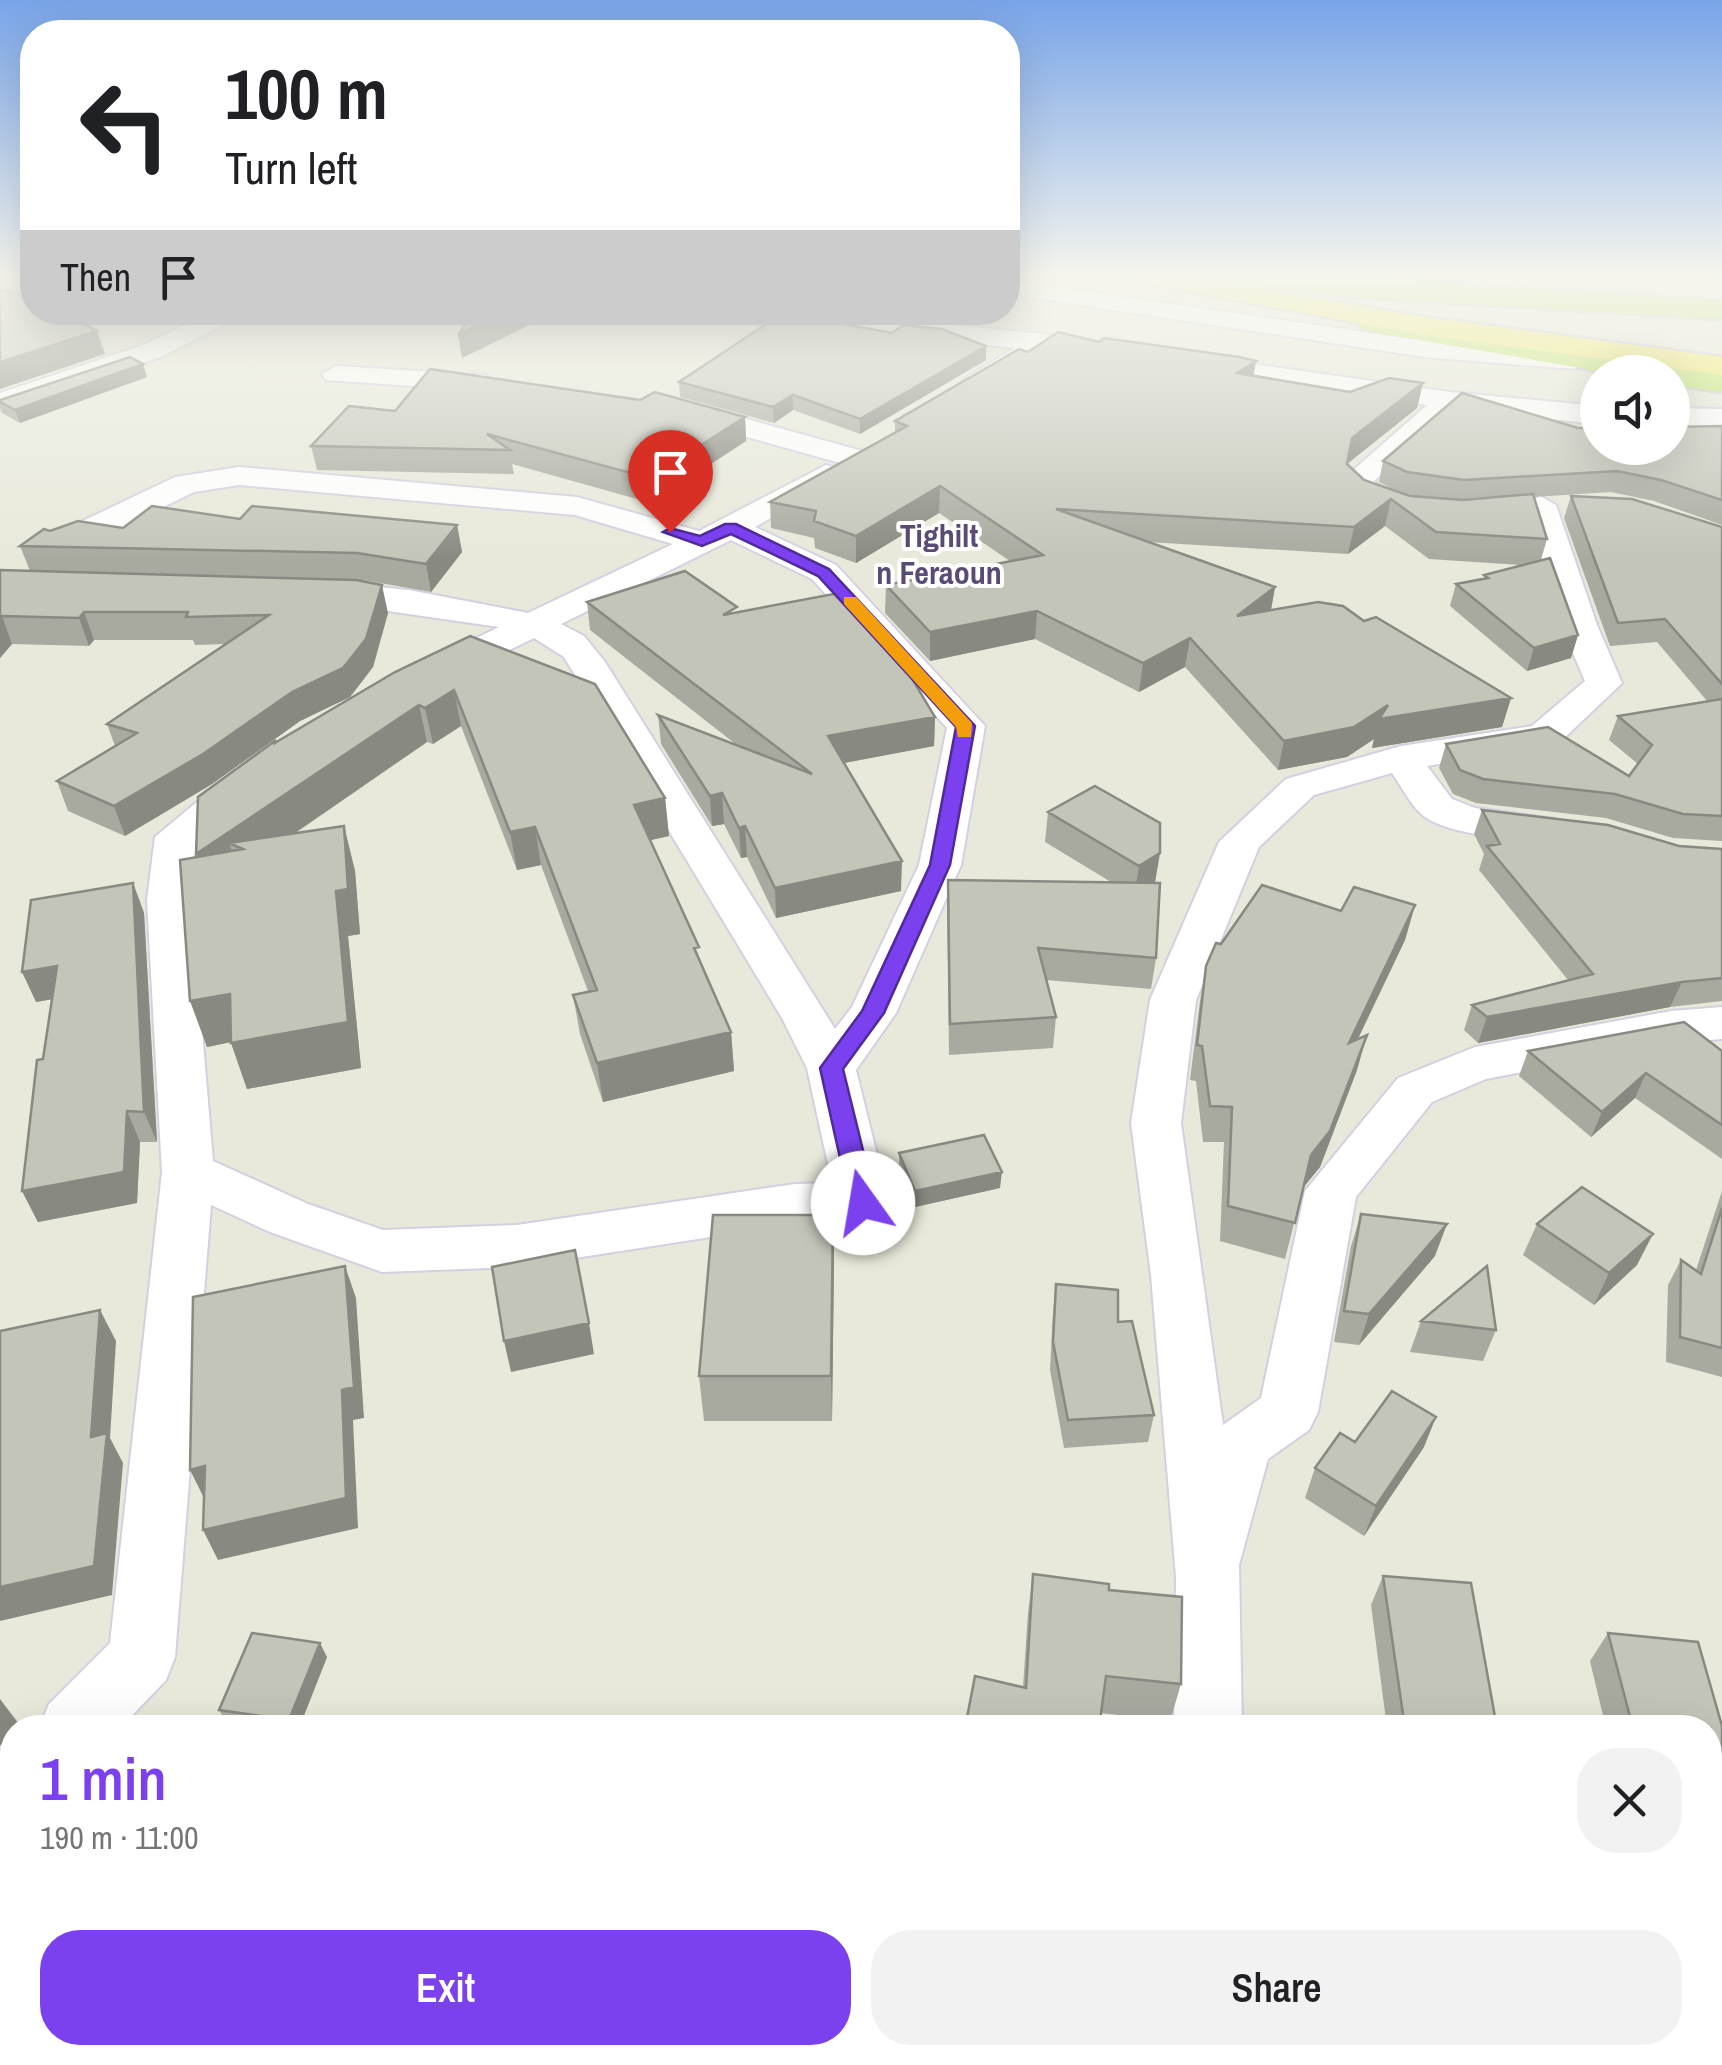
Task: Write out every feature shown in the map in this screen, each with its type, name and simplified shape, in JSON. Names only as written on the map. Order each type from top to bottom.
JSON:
[{"type":"main road","points":[[1690,378],[1722,382]]},
{"type":"street","points":[[0,402],[97,369]]},
{"type":"street","points":[[934,410],[1014,369]]},
{"type":"street","points":[[1237,369],[1450,400],[1580,413]]},
{"type":"street","points":[[336,374],[520,385]]},
{"type":"street","points":[[1440,512],[1406,510],[1376,500],[1358,487],[1357,480],[1450,400]]},
{"type":"street","points":[[404,688],[716,535],[871,448],[660,404]]},
{"type":"street","points":[[1690,417],[1722,418]]},
{"type":"street","points":[[60,546],[186,484],[239,476],[577,506],[716,535],[824,572],[966,726],[940,865],[872,1013],[831,1068]]},
{"type":"street","points":[[1208,1715],[1208,1577],[1178,1275],[1156,1123],[1174,1000],[1240,842],[1300,787],[1401,758],[1544,736],[1604,683],[1579,625],[1539,506]]},
{"type":"street","points":[[188,1172],[289,1218],[382,1251],[517,1246],[794,1204],[863,1203],[831,1068],[806,1018],[588,662],[566,639],[528,626],[363,594],[287,590]]},
{"type":"street","points":[[86,1715],[142,1658],[188,1172],[169,900],[176,838],[286,752]]},
{"type":"street","points":[[1401,758],[1438,808],[1468,819],[1574,832]]},
{"type":"street","points":[[1208,1577],[1241,1446],[1288,1412],[1331,1191],[1414,1090],[1476,1064],[1671,1026],[1722,1024]]},
{"type":"building","points":[[93,369],[128,369],[15,410],[0,400]]},
{"type":"building","points":[[432,369],[640,400],[655,392],[745,417],[649,478],[487,434],[510,450],[311,446],[349,406],[395,411]]},
{"type":"building","points":[[698,369],[946,369],[860,419],[793,395],[773,407],[679,382]]},
{"type":"building","points":[[984,369],[1243,369],[1237,373],[1350,392],[1389,378],[1423,383],[1352,438],[1347,464],[1364,480],[1410,496],[1463,500],[1533,494],[1547,539],[1436,532],[1391,499],[1354,527],[1056,509],[1275,587],[1237,616],[1318,602],[1343,606],[1364,621],[1376,617],[1511,698],[1379,719],[1388,705],[1354,727],[1284,741],[1190,638],[1143,663],[1037,611],[930,632],[886,585],[1043,555],[940,486],[856,536],[814,521],[816,511],[770,502],[907,426],[895,421]]},
{"type":"building","points":[[1462,393],[1580,428],[1580,465],[1690,465],[1690,427],[1722,426],[1722,500],[1661,480],[1617,471],[1464,480],[1407,472],[1383,461]]},
{"type":"building","points":[[1571,496],[1632,499],[1722,527],[1722,684],[1665,619],[1618,623]]},
{"type":"building","points":[[152,506],[240,519],[252,506],[457,525],[426,564],[357,553],[20,546],[44,529],[50,531],[78,521],[123,528]]},
{"type":"building","points":[[1550,558],[1578,635],[1534,648],[1456,584],[1488,578],[1484,575]]},
{"type":"building","points":[[0,570],[356,580],[382,585],[366,639],[343,668],[292,692],[203,754],[114,806],[57,781],[137,733],[107,724],[269,615],[186,617],[188,612],[84,612],[79,618],[0,618]]},
{"type":"building","points":[[685,571],[737,607],[723,615],[844,592],[889,640],[935,717],[828,736],[902,861],[775,888],[745,826],[739,828],[722,793],[710,796],[658,715],[812,774],[587,602]]},
{"type":"building","points":[[470,636],[595,684],[665,798],[634,805],[699,947],[694,948],[731,1032],[597,1063],[573,995],[597,990],[535,827],[510,832],[454,690],[425,708],[419,705],[196,854],[198,797],[276,740],[273,744],[395,672]]},
{"type":"building","points":[[1722,699],[1722,816],[1683,814],[1615,794],[1483,779],[1460,770],[1446,744],[1548,727],[1629,776],[1652,745],[1618,716]]},
{"type":"building","points":[[1095,786],[1160,823],[1160,853],[1139,866],[1048,812]]},
{"type":"building","points":[[1482,810],[1608,825],[1679,846],[1722,849],[1722,978],[1487,1017],[1472,1005],[1593,974],[1487,846],[1500,844]]},
{"type":"building","points":[[344,826],[348,889],[336,891],[348,1022],[231,1043],[230,994],[190,1001],[180,860],[243,849],[229,843]]},
{"type":"building","points":[[948,880],[1160,883],[1156,958],[1038,948],[1056,1017],[950,1024]]},
{"type":"building","points":[[133,883],[144,1112],[127,1111],[124,1172],[22,1191],[37,1060],[43,1059],[57,966],[22,972],[31,900]]},
{"type":"building","points":[[1262,885],[1341,911],[1354,887],[1415,905],[1349,1043],[1367,1035],[1330,1131],[1311,1155],[1295,1223],[1228,1206],[1232,1107],[1210,1106],[1202,1046],[1197,1045],[1206,966],[1216,943],[1221,944]]},
{"type":"building","points":[[1684,1022],[1722,1051],[1722,1125],[1646,1073],[1602,1112],[1528,1051]]},
{"type":"building","points":[[984,1135],[1002,1172],[915,1191],[899,1153]]},
{"type":"building","points":[[1582,1187],[1653,1234],[1609,1273],[1537,1224]]},
{"type":"building","points":[[1722,1208],[1722,1348],[1680,1337],[1681,1260],[1701,1274]]},
{"type":"building","points":[[1361,1214],[1447,1224],[1369,1314],[1344,1311]]},
{"type":"building","points":[[713,1215],[833,1215],[831,1376],[699,1376]]},
{"type":"building","points":[[575,1250],[589,1323],[504,1341],[492,1267]]},
{"type":"building","points":[[345,1266],[354,1387],[342,1390],[346,1498],[203,1530],[205,1466],[190,1470],[193,1297]]},
{"type":"building","points":[[1487,1266],[1496,1330],[1421,1321]]},
{"type":"building","points":[[1056,1284],[1118,1290],[1118,1322],[1132,1321],[1154,1415],[1068,1420],[1053,1342]]},
{"type":"building","points":[[100,1310],[91,1437],[107,1433],[94,1566],[0,1587],[0,1331]]},
{"type":"building","points":[[1392,1391],[1436,1417],[1376,1506],[1315,1468],[1340,1433],[1355,1442]]},
{"type":"building","points":[[1033,1574],[1109,1584],[1109,1590],[1182,1597],[1181,1684],[1106,1676],[1101,1715],[968,1715],[975,1676],[1026,1688]]},
{"type":"building","points":[[1383,1576],[1471,1583],[1495,1715],[1403,1715]]},
{"type":"building","points":[[252,1633],[320,1643],[291,1715],[219,1710]]},
{"type":"building","points":[[1608,1633],[1698,1642],[1719,1715],[1630,1715]]},
{"type":"slow traffic","points":[[850,601],[966,726],[964,733]]},
{"type":"district","name":"Tighilt n Feraoun","points":[[939,554]]},
{"type":"route","points":[[670,532],[702,542],[731,528],[824,572],[966,726],[940,865],[872,1013],[831,1068],[863,1203]]}]
